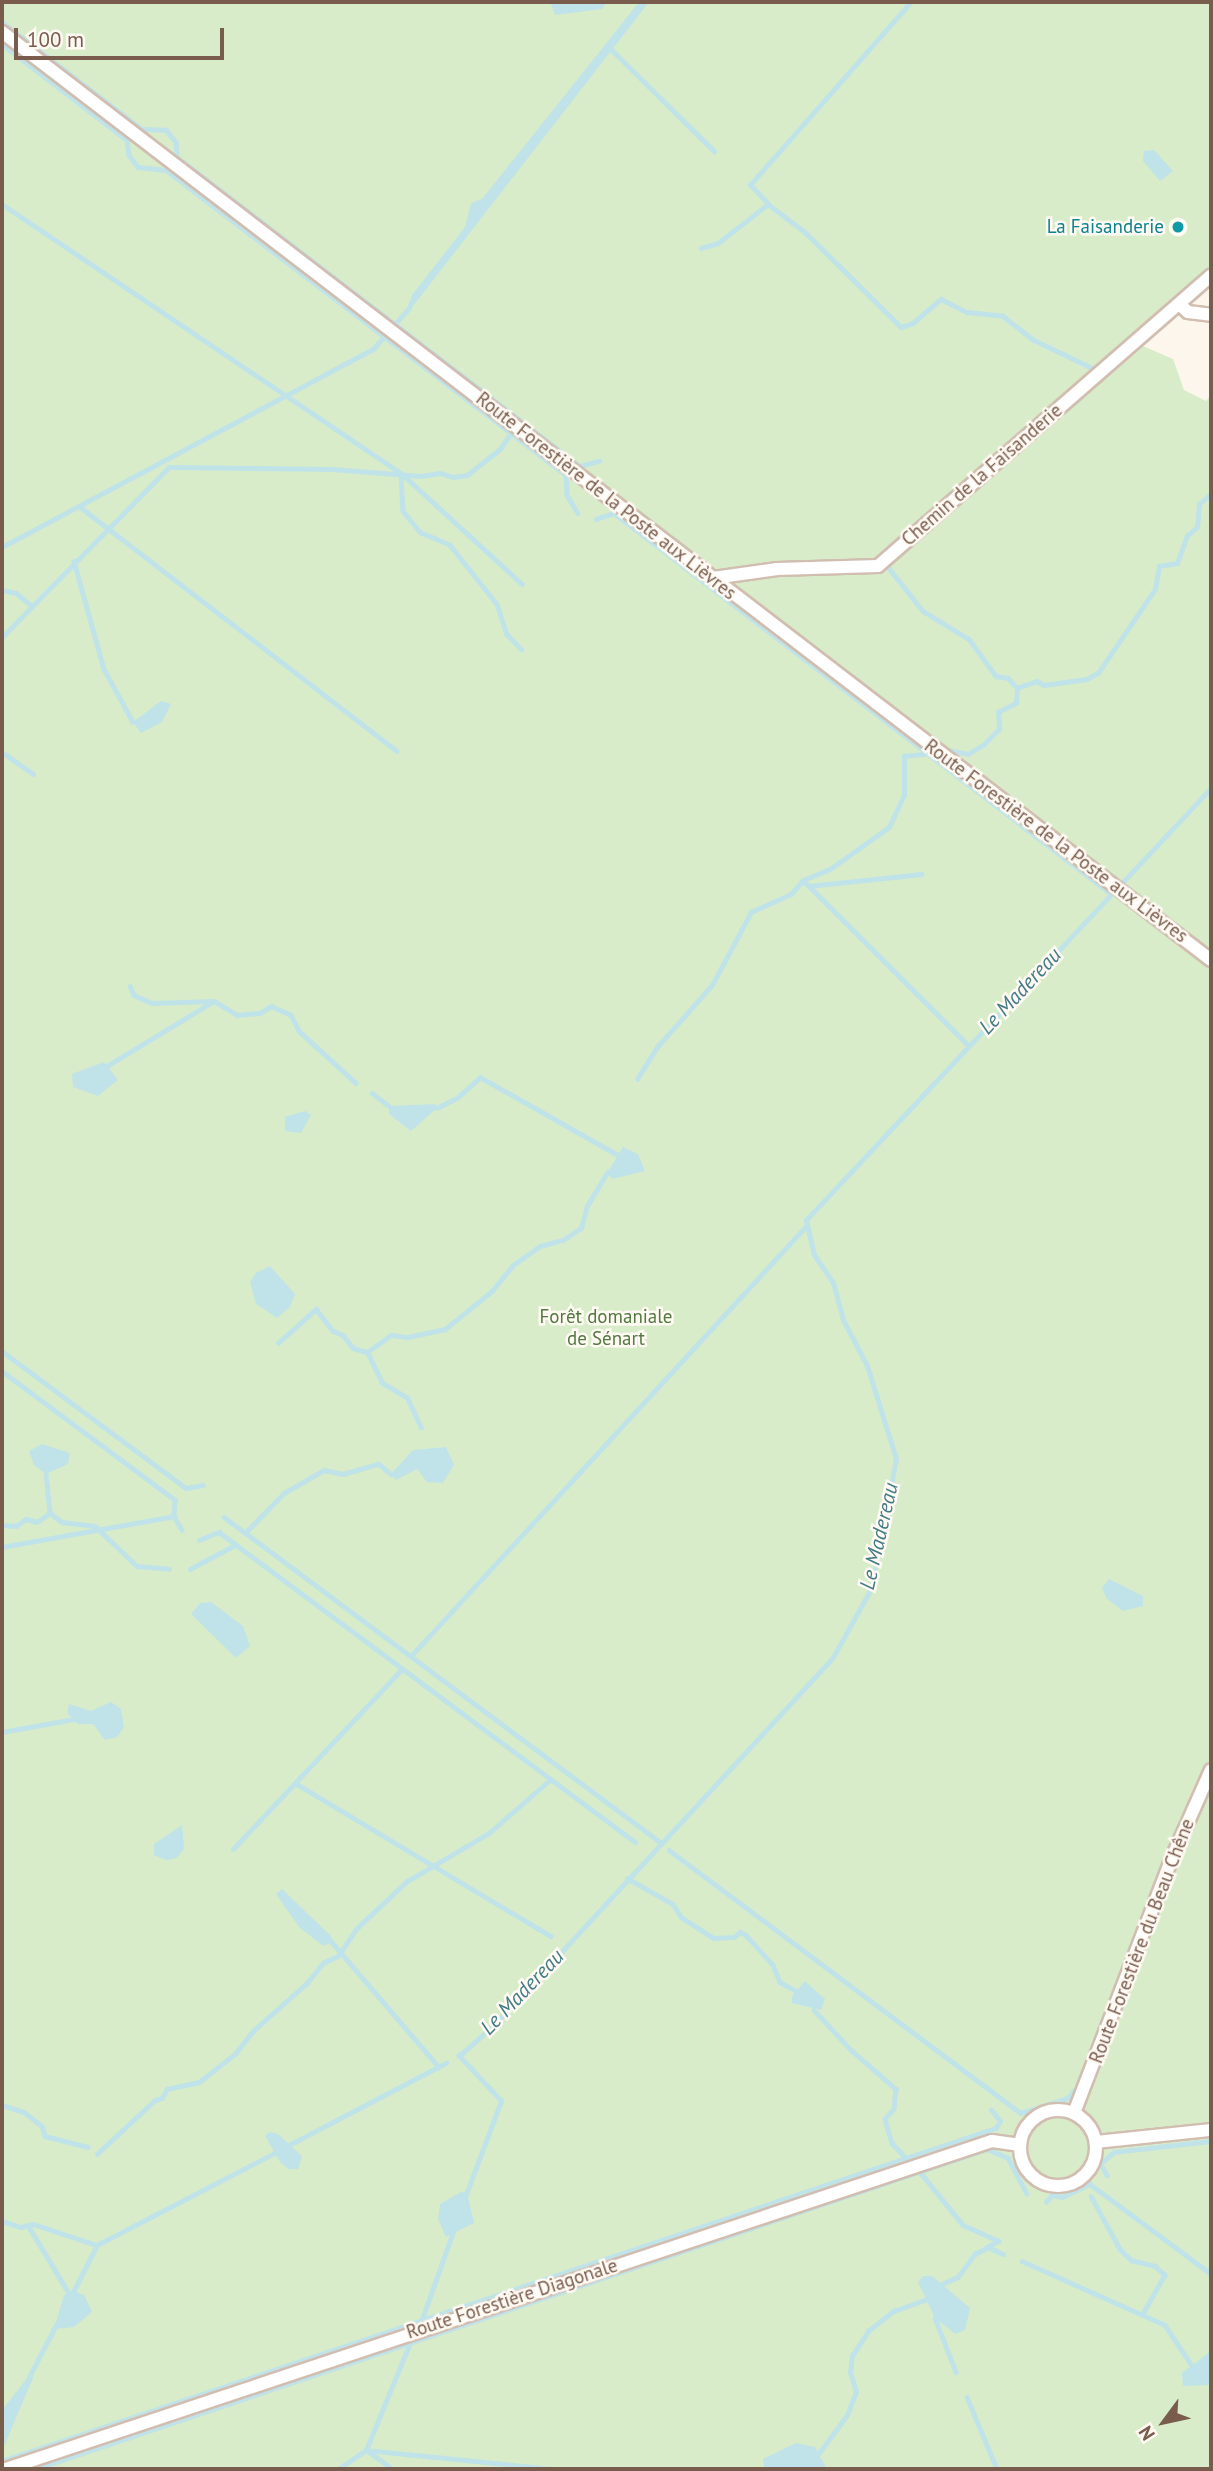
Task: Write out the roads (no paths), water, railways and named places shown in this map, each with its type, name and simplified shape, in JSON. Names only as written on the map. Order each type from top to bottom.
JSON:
[{"type":"street","name":"Route Forestière de la Poste aux Lièvres","points":[[2,32],[1211,960]]},
{"type":"street","name":"Chemin de la Faisanderie","points":[[713,578],[777,569],[878,566],[1211,276]]},
{"type":"street","points":[[1179,304],[1188,312],[1211,315]]},
{"type":"street","name":"Route Forestière du Beau Chêne","points":[[1073,2113],[1172,1858],[1211,1770]]},
{"type":"street","points":[[1060,2109],[1073,2113],[1092,2130],[1096,2142],[1094,2160],[1084,2175],[1055,2186],[1028,2172],[1020,2145],[1026,2126],[1045,2113],[1060,2109]]},
{"type":"street","points":[[1096,2142],[1211,2130]]},
{"type":"street","name":"Route Forestière Diagonale","points":[[6,2469],[992,2141],[1020,2145]]},
{"type":"water","points":[[550,2],[607,2],[602,9],[555,15]]},
{"type":"water","points":[[639,2],[649,2],[403,319],[412,295],[465,227],[471,203],[482,199]]},
{"type":"water","points":[[1154,150],[1173,171],[1160,181],[1143,161],[1144,151]]},
{"type":"water","points":[[161,701],[171,704],[162,722],[141,733],[133,722]]},
{"type":"water","points":[[104,1062],[118,1080],[98,1096],[73,1087],[72,1074]]},
{"type":"water","points":[[436,1104],[437,1108],[411,1131],[389,1114],[389,1106]]},
{"type":"water","points":[[305,1111],[311,1115],[301,1133],[285,1131],[285,1117]]},
{"type":"water","points":[[623,1147],[638,1154],[645,1171],[612,1179],[607,1173]]},
{"type":"water","points":[[270,1266],[295,1294],[290,1307],[277,1318],[256,1304],[250,1282],[256,1273]]},
{"type":"water","points":[[42,1444],[70,1453],[68,1464],[46,1474],[34,1465],[29,1451]]},
{"type":"water","points":[[446,1447],[454,1465],[443,1483],[427,1482],[417,1469],[396,1480],[391,1474],[413,1450]]},
{"type":"water","points":[[1109,1579],[1143,1596],[1143,1606],[1123,1611],[1107,1599],[1102,1588]]},
{"type":"water","points":[[211,1602],[243,1626],[250,1646],[236,1658],[191,1614],[200,1603]]},
{"type":"water","points":[[111,1702],[121,1709],[124,1727],[117,1737],[105,1740],[93,1724],[78,1724],[67,1713],[69,1704],[91,1711]]},
{"type":"water","points":[[182,1825],[184,1849],[177,1858],[166,1860],[154,1855],[154,1844]]},
{"type":"water","points":[[282,1889],[331,1936],[330,1943],[323,1946],[299,1927],[276,1894]]},
{"type":"water","points":[[805,1981],[825,1999],[821,2010],[792,2003],[792,1996]]},
{"type":"water","points":[[270,2132],[278,2134],[302,2156],[298,2169],[288,2169],[280,2162],[265,2136]]},
{"type":"water","points":[[461,2192],[467,2193],[474,2223],[446,2237],[438,2219],[440,2204]]},
{"type":"water","points":[[923,2276],[932,2276],[970,2308],[965,2330],[955,2334],[935,2318],[918,2282]]},
{"type":"water","points":[[73,2291],[84,2295],[92,2312],[74,2327],[54,2329],[64,2295]]},
{"type":"water","points":[[1211,2351],[1211,2385],[1183,2386],[1182,2373]]},
{"type":"water","points":[[31,2373],[33,2378],[2,2451],[2,2410]]},
{"type":"water","points":[[796,2443],[815,2447],[827,2469],[764,2469],[763,2459]]},
{"type":"waterway","points":[[701,248],[718,243],[768,204],[750,185],[911,2]]},
{"type":"waterway","points":[[2,22],[142,129],[166,130],[176,142],[177,157],[580,466],[599,461]]},
{"type":"waterway","points":[[2,44],[127,140],[129,155],[138,167],[166,170],[566,475],[567,495],[578,513]]},
{"type":"waterway","points":[[609,47],[714,151]]},
{"type":"waterway","points":[[2,204],[401,473],[522,584]]},
{"type":"waterway","points":[[768,204],[806,233],[901,327],[913,323],[941,299],[967,312],[1003,316],[1032,339],[1092,368]]},
{"type":"waterway","points":[[2,547],[374,348],[409,308]]},
{"type":"waterway","points":[[2,637],[169,467],[332,469],[421,476],[440,473],[453,477],[467,475],[500,449],[510,434]]},
{"type":"waterway","points":[[401,474],[403,511],[420,532],[450,545],[497,604],[507,634],[521,649]]},
{"type":"waterway","points":[[948,750],[968,754],[983,745],[999,729],[998,712],[1016,703],[1017,688],[1037,681],[1044,685],[1087,679],[1098,673],[1155,589],[1159,566],[1177,563],[1187,536],[1197,527],[1199,504],[1211,494]]},
{"type":"waterway","points":[[79,506],[397,751]]},
{"type":"waterway","points":[[596,519],[614,513],[1110,893]]},
{"type":"waterway","points":[[74,561],[104,669],[133,722]]},
{"type":"waterway","points":[[889,568],[923,611],[969,639],[996,676],[1008,678],[1017,688]]},
{"type":"waterway","points":[[2,590],[16,593],[31,605]]},
{"type":"waterway","points":[[2,752],[33,774]]},
{"type":"waterway","points":[[637,1079],[658,1046],[712,985],[751,912],[791,894],[803,880],[830,869],[889,827],[904,795],[904,756],[931,753]]},
{"type":"waterway","name":"Le Madereau","points":[[465,2197],[501,2101],[459,2056],[494,2025],[832,1659],[871,1589],[896,1459],[867,1366],[843,1320],[833,1283],[814,1255],[806,1220],[1211,788]]},
{"type":"waterway","points":[[809,886],[921,874]]},
{"type":"waterway","points":[[803,880],[968,1045]]},
{"type":"waterway","points":[[130,986],[134,995],[152,1003],[214,1001]]},
{"type":"waterway","points":[[107,1066],[214,1001],[237,1015],[260,1013],[271,1006],[291,1015],[299,1031],[356,1083]]},
{"type":"waterway","points":[[437,1108],[457,1098],[480,1077],[618,1155]]},
{"type":"waterway","points":[[372,1093],[389,1106]]},
{"type":"waterway","points":[[421,1428],[407,1398],[382,1383],[367,1352],[391,1335],[408,1337],[445,1329],[492,1291],[513,1265],[540,1246],[563,1240],[581,1228],[587,1206],[607,1173]]},
{"type":"waterway","points":[[411,1656],[807,1225]]},
{"type":"waterway","points":[[278,1343],[316,1309],[333,1331],[343,1335],[353,1348],[367,1352]]},
{"type":"waterway","points":[[2,1351],[186,1488],[203,1485]]},
{"type":"waterway","points":[[2,1371],[175,1500],[174,1516]]},
{"type":"waterway","points":[[245,1533],[284,1493],[324,1470],[343,1474],[379,1464],[391,1474]]},
{"type":"waterway","points":[[46,1474],[50,1513]]},
{"type":"waterway","points":[[2,1525],[16,1526],[26,1519],[37,1522],[50,1513],[62,1522],[95,1526],[137,1566],[169,1569]]},
{"type":"waterway","points":[[2,1547],[174,1516],[182,1530]]},
{"type":"waterway","points":[[224,1517],[660,1842]]},
{"type":"waterway","points":[[199,1540],[219,1532],[635,1842]]},
{"type":"waterway","points":[[190,1569],[235,1545]]},
{"type":"waterway","points":[[233,1849],[402,1669]]},
{"type":"waterway","points":[[2,1732],[74,1719]]},
{"type":"waterway","points":[[97,2154],[155,2100],[162,2098],[167,2089],[199,2082],[235,2054],[253,2031],[306,1984],[323,1963],[338,1956],[356,1929],[406,1882],[489,1833],[551,1779]]},
{"type":"waterway","points":[[295,1783],[551,1936]]},
{"type":"waterway","points":[[669,1850],[1021,2113],[1068,2098],[1073,2091]]},
{"type":"waterway","points":[[627,1878],[673,1904],[681,1917],[713,1938],[734,1937],[740,1932],[746,1935],[773,1965],[780,1982],[796,1991]]},
{"type":"waterway","points":[[330,1940],[439,2067]]},
{"type":"waterway","points":[[814,2010],[851,2050],[896,2089],[894,2109],[885,2119],[892,2143],[905,2157]]},
{"type":"waterway","points":[[285,2147],[446,2063]]},
{"type":"waterway","points":[[2,2105],[24,2112],[42,2126],[45,2136],[88,2147]]},
{"type":"waterway","points":[[2,2461],[996,2128],[1000,2121],[991,2110]]},
{"type":"waterway","points":[[1107,2176],[1100,2164],[1114,2152],[1211,2141]]},
{"type":"waterway","points":[[35,2469],[987,2149],[1008,2158],[1027,2193]]},
{"type":"waterway","points":[[2,2221],[21,2227],[33,2224],[97,2245],[278,2151]]},
{"type":"waterway","points":[[920,2172],[963,2225],[999,2241],[988,2247]]},
{"type":"waterway","points":[[1046,2202],[1052,2195],[1062,2197],[1090,2184],[1211,2274]]},
{"type":"waterway","points":[[1091,2196],[1120,2249],[1131,2260],[1155,2266],[1165,2275],[1143,2314]]},
{"type":"waterway","points":[[28,2225],[70,2295]]},
{"type":"waterway","name":"Le Madereau","points":[[422,2319],[453,2232]]},
{"type":"waterway","points":[[71,2296],[97,2245]]},
{"type":"waterway","points":[[942,2284],[958,2277],[975,2254],[988,2247],[1003,2254]]},
{"type":"waterway","points":[[1022,2261],[1165,2325],[1191,2364]]},
{"type":"waterway","points":[[819,2453],[847,2415],[856,2392],[850,2372],[852,2356],[868,2331],[894,2311],[925,2300]]},
{"type":"waterway","points":[[935,2318],[956,2372]]},
{"type":"waterway","points":[[29,2377],[56,2325]]},
{"type":"waterway","name":"Le Madereau","points":[[338,2469],[366,2450],[409,2345]]},
{"type":"waterway","points":[[967,2397],[997,2469]]},
{"type":"waterway","points":[[366,2450],[554,2469]]},
{"type":"waterway","points":[[368,2451],[393,2469]]},
{"type":"place","name":"La Faisanderie","points":[[1178,227]]},
{"type":"park label","name":"Forêt domaniale de Sénart","points":[[606,1328]]}]
